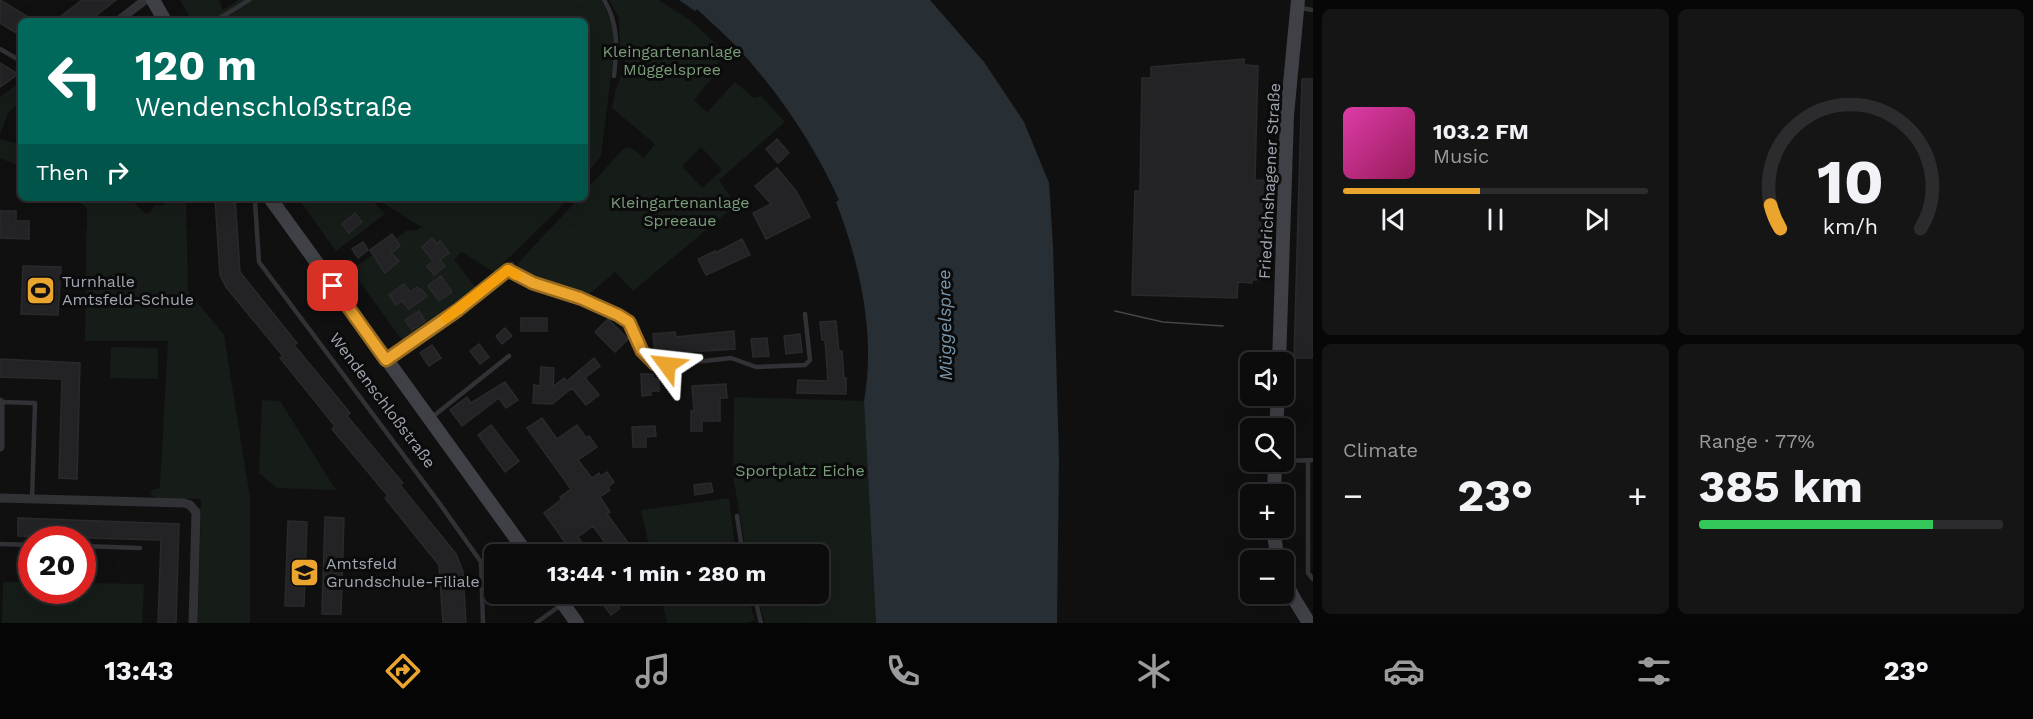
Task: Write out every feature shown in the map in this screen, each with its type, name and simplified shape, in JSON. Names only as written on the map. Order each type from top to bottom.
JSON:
[{"type":"main road","points":[[153,0],[163,18]]},
{"type":"main road","name":"Friedrichshagener Straße","points":[[1279,352],[1287,115],[1298,4]]},
{"type":"main road","name":"Wendenschloßstraße","points":[[272,201],[520,544]]},
{"type":"main road","points":[[1294,599],[1309,623]]},
{"type":"main road","points":[[564,604],[577,623]]},
{"type":"street","points":[[122,18],[145,0]]},
{"type":"street","points":[[0,447],[1,402]]},
{"type":"street","points":[[0,498],[190,505],[196,512],[193,623]]},
{"type":"lane","points":[[220,18],[249,0]]},
{"type":"lane","points":[[604,0],[615,23],[617,52],[614,76]]},
{"type":"lane","points":[[1298,4],[1313,10]]},
{"type":"lane","points":[[0,49],[18,59]]},
{"type":"lane","name":"Wendenschloßstraße","points":[[256,201],[259,262],[481,562],[483,623]]},
{"type":"lane","name":"Wendenschloßstraße","points":[[386,360],[458,310],[508,270],[512,264]]},
{"type":"lane","points":[[508,270],[533,283],[580,298],[629,322],[642,351],[655,364],[667,365],[731,358],[756,367],[805,365],[810,360],[805,314]]},
{"type":"lane","points":[[429,419],[508,356]]},
{"type":"lane","points":[[1,402],[35,403],[32,499]]},
{"type":"lane","points":[[1294,461],[1310,461],[1308,573],[1313,579]]},
{"type":"lane","points":[[737,516],[741,544]]},
{"type":"lane","points":[[0,544],[18,545]]},
{"type":"lane","points":[[96,546],[140,548]]},
{"type":"lane","points":[[536,623],[555,604]]},
{"type":"lane","points":[[756,604],[761,623]]},
{"type":"green space","points":[[180,0],[219,0],[223,10],[238,0],[601,0],[613,26],[614,53],[601,156],[588,172],[588,18],[190,18]]},
{"type":"green space","name":"Kleingartenanlage Müggelspree","points":[[609,0],[658,0],[690,20],[726,53],[717,65],[720,68],[694,100],[707,112],[735,82],[754,98],[761,96],[785,122],[719,180],[736,205],[633,291],[615,272],[587,296],[554,283],[553,285],[520,270],[518,263],[576,201],[588,201],[588,188],[623,149],[630,147],[644,158],[655,144],[612,108],[623,71],[620,68],[630,55],[620,47],[619,18]],"holes":[[[701,147],[722,170],[702,188],[682,166]]]},
{"type":"green space","points":[[18,83],[18,104],[9,112],[0,134],[0,97]]},
{"type":"green space","points":[[0,139],[18,143],[18,166],[0,158]]},
{"type":"green space","points":[[79,201],[132,201],[146,214],[156,205],[161,206],[169,201],[186,201],[188,291],[224,335],[250,498],[250,623],[198,623],[201,499],[157,498],[150,494],[153,489],[158,489],[160,486],[168,341],[85,341],[87,208]]},
{"type":"green space","points":[[300,201],[373,201],[385,214],[336,251]]},
{"type":"green space","points":[[380,201],[566,201],[494,272],[462,252],[454,259],[477,290],[409,339],[402,340],[351,270],[408,230],[416,231],[421,227]]},
{"type":"green space","points":[[111,347],[158,348],[158,379],[110,378]]},
{"type":"green space","name":"Sportplatz Eiche","points":[[734,397],[864,401],[876,623],[765,623],[760,604],[829,604],[829,544],[745,544],[733,476]]},
{"type":"green space","points":[[262,400],[280,401],[336,490],[277,488],[259,473]]},
{"type":"green space","points":[[729,498],[735,544],[649,544],[641,510]]},
{"type":"green space","points":[[3,582],[18,582],[18,604],[96,604],[96,583],[144,584],[142,623],[2,623]]},
{"type":"green space","points":[[662,604],[750,604],[755,620],[746,623],[667,623]]},
{"type":"water","name":"Müggelspree","points":[[679,0],[930,0],[984,62],[1024,122],[1049,183],[1059,459],[1057,623],[876,623],[864,401],[867,376],[867,325],[859,275],[836,202],[839,200],[807,139],[767,82],[737,47],[697,9],[695,11]]},
{"type":"building","points":[[0,0],[30,18],[18,18],[18,34],[0,23]]},
{"type":"building","points":[[82,0],[116,0],[93,18],[59,18]]},
{"type":"building","points":[[1244,59],[1244,65],[1258,66],[1255,180],[1269,181],[1265,279],[1252,280],[1252,283],[1238,282],[1237,298],[1132,295],[1135,191],[1140,191],[1142,78],[1151,78],[1151,67]]},
{"type":"building","points":[[0,63],[18,74],[0,87]]},
{"type":"building","points":[[1302,79],[1313,79],[1313,358],[1294,358]]},
{"type":"building","points":[[777,139],[789,153],[778,163],[766,149]]},
{"type":"building","points":[[777,168],[796,191],[810,217],[766,239],[753,213],[771,204],[755,186]]},
{"type":"building","points":[[215,201],[235,201],[240,272],[297,343],[294,345],[350,413],[347,416],[403,483],[400,485],[456,554],[463,572],[466,623],[443,623],[439,565],[385,498],[388,496],[332,429],[335,426],[280,358],[283,356],[226,287],[220,275]]},
{"type":"building","points":[[0,211],[16,211],[16,221],[29,221],[29,239],[0,238]]},
{"type":"building","points":[[355,213],[362,222],[349,233],[342,224]]},
{"type":"building","points":[[392,234],[400,246],[391,253],[399,261],[385,273],[370,250]]},
{"type":"building","points":[[432,238],[437,244],[440,241],[449,253],[440,260],[445,266],[434,275],[427,266],[433,261],[422,247]]},
{"type":"building","points":[[742,239],[750,255],[706,275],[698,259]]},
{"type":"building","points":[[363,242],[368,250],[358,258],[352,249]]},
{"type":"building","name":"Turnhalle Amtsfeld-Schule","points":[[23,266],[61,267],[58,315],[21,314]]},
{"type":"building","points":[[441,276],[452,292],[439,301],[428,286]]},
{"type":"building","points":[[404,284],[410,292],[417,287],[427,296],[409,309],[402,301],[396,305],[389,295]]},
{"type":"building","points":[[419,311],[425,321],[412,330],[405,320]]},
{"type":"building","points":[[521,318],[547,318],[547,331],[521,331]]},
{"type":"building","points":[[608,319],[628,339],[615,352],[595,332]]},
{"type":"building","points":[[836,321],[839,352],[842,351],[844,378],[846,378],[846,394],[797,393],[798,380],[828,381],[825,340],[822,340],[820,322]]},
{"type":"building","points":[[505,328],[512,336],[502,344],[496,336]]},
{"type":"building","points":[[734,331],[735,349],[655,354],[653,334],[675,332],[676,337]]},
{"type":"building","points":[[800,334],[802,352],[786,354],[784,336]]},
{"type":"building","points":[[767,338],[769,356],[753,357],[751,339]]},
{"type":"building","points":[[479,344],[489,357],[480,364],[470,351]]},
{"type":"building","points":[[432,345],[441,358],[429,366],[420,353]]},
{"type":"building","points":[[594,358],[600,366],[585,378],[599,395],[586,405],[572,388],[552,404],[533,403],[534,385],[540,386],[541,367],[554,368],[553,387],[564,378],[567,381]]},
{"type":"building","points":[[0,359],[80,363],[77,479],[59,478],[62,379],[0,377]]},
{"type":"building","points":[[641,374],[653,374],[654,379],[659,379],[659,391],[651,391],[651,395],[642,396]]},
{"type":"building","points":[[505,382],[518,400],[506,408],[499,398],[462,426],[450,410],[467,397],[471,403]]},
{"type":"building","points":[[726,384],[727,398],[720,398],[720,421],[702,421],[702,431],[691,431],[691,411],[694,411],[692,386]]},
{"type":"building","points":[[542,418],[557,439],[577,425],[586,438],[589,436],[597,447],[578,460],[592,478],[599,473],[601,476],[607,472],[614,482],[608,487],[610,490],[600,497],[610,512],[607,514],[629,544],[606,544],[593,526],[578,537],[583,544],[566,544],[544,513],[571,489],[527,428]]},
{"type":"building","points":[[491,425],[519,461],[505,472],[478,435]]},
{"type":"building","points":[[655,426],[656,436],[646,437],[646,447],[633,447],[632,427]]},
{"type":"building","points":[[711,483],[713,492],[695,495],[694,485]]},
{"type":"building","points":[[325,517],[344,518],[341,614],[322,614]]},
{"type":"building","points":[[18,518],[179,524],[176,623],[158,623],[161,540],[96,538],[96,526],[18,526]]},
{"type":"building","points":[[288,521],[307,522],[304,606],[285,606]]},
{"type":"building","points":[[603,604],[617,604],[620,608],[611,615]]},
{"type":"tram line","points":[[1115,311],[1163,322],[1223,326]]},
{"type":"slow traffic","points":[[446,318],[508,270],[516,275]]},
{"type":"place","name":"Turnhalle Amtsfeld-Schule","points":[[41,290]]},
{"type":"place","name":"Amtsfeld Grundschule-Filiale","points":[[305,572]]},
{"type":"route","points":[[333,286],[386,360],[458,310],[508,270],[523,279],[580,298],[618,315],[629,322],[642,351],[655,364],[667,365]]},
{"type":"park label","name":"Kleingartenanlage Spreeaue","points":[[680,211]]}]
